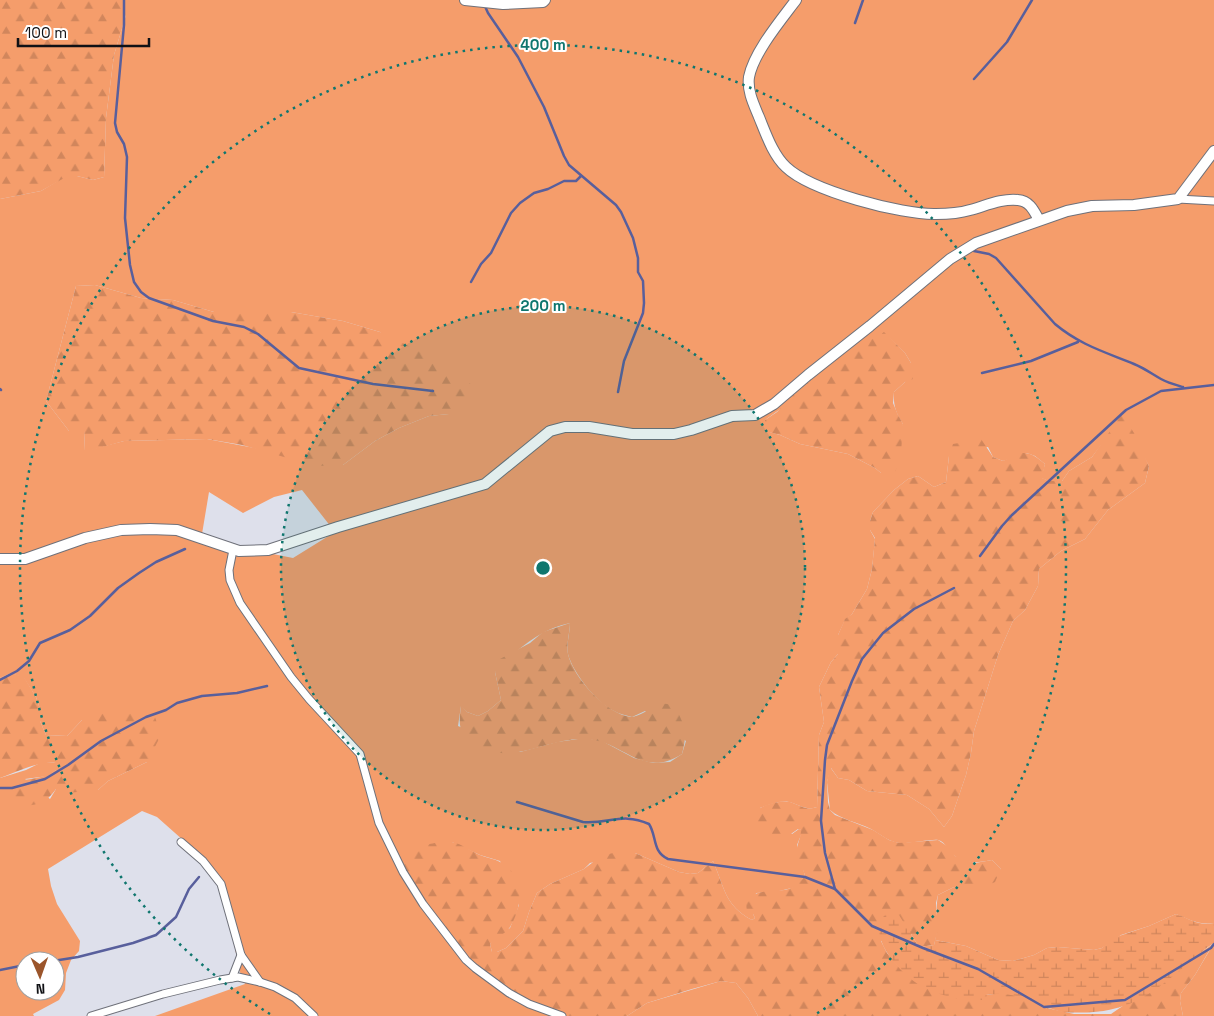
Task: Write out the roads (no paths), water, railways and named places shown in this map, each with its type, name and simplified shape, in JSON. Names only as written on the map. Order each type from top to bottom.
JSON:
[{"type":"street","points":[[465,0],[503,4],[543,2],[545,0]]},
{"type":"street","points":[[796,0],[773,30],[752,66],[749,79],[749,90],[764,129],[784,166],[794,174],[819,186],[881,207],[936,214],[968,210],[992,203],[1019,200],[1031,206],[1039,220]]},
{"type":"street","points":[[1178,199],[1214,152]]},
{"type":"street","points":[[0,558],[25,559],[85,538],[121,530],[177,530],[233,550],[268,550],[338,527],[485,484],[550,431],[566,427],[588,427],[632,434],[674,434],[732,416],[755,415],[774,404],[808,374],[870,326],[950,259],[976,243],[1067,211],[1092,206],[1134,205],[1178,199],[1214,202]]},
{"type":"street","points":[[233,550],[229,570],[230,580],[240,603],[291,677],[360,754],[380,823],[403,872],[422,904],[466,960],[475,968],[509,993],[529,1004],[562,1016]]},
{"type":"street","points":[[181,842],[204,860],[221,884],[241,955],[260,982]]},
{"type":"street","points":[[232,978],[241,955]]},
{"type":"street","points":[[91,1016],[163,994],[238,977],[275,987],[295,998],[314,1016]]},
{"type":"waterway","points":[[124,0],[124,25],[115,123],[127,157],[125,218],[130,265],[134,282],[141,292],[149,298],[213,321],[244,327],[258,334],[299,368],[373,384],[433,391]]},
{"type":"waterway","points":[[855,23],[863,0]]},
{"type":"waterway","points":[[974,79],[1007,42],[1032,0]]},
{"type":"waterway","points":[[484,4],[518,57],[544,107],[569,165],[616,205],[633,238],[638,258],[638,272],[643,281],[644,303],[643,313],[624,361],[618,392]]},
{"type":"waterway","points":[[471,282],[481,264],[491,253],[511,213],[520,203],[534,193],[564,181],[576,181],[581,176]]},
{"type":"waterway","points":[[974,251],[989,254],[996,258],[1055,324],[1064,331],[1093,347],[1138,366],[1166,382],[1183,387]]},
{"type":"waterway","points":[[982,373],[1031,361],[1078,342]]},
{"type":"waterway","points":[[980,556],[1012,515],[1126,410],[1161,391],[1214,385]]},
{"type":"waterway","points":[[0,680],[17,671],[29,661],[40,643],[70,630],[90,616],[118,588],[139,573],[156,562],[185,549]]},
{"type":"waterway","points":[[835,889],[825,853],[821,821],[825,760],[827,745],[852,681],[862,659],[883,633],[914,609],[954,588]]},
{"type":"waterway","points":[[0,788],[12,788],[45,779],[101,741],[177,703],[202,696],[237,693],[267,686]]},
{"type":"waterway","points":[[517,802],[583,822],[631,819],[649,824],[659,852],[668,859],[805,877],[835,889],[872,926],[978,969],[1044,1007],[1125,1000],[1211,948],[1214,944]]},
{"type":"waterway","points":[[65,959],[133,943],[156,935],[176,917],[189,889],[199,877]]},
{"type":"waterway","points":[[0,970],[15,967]]}]
